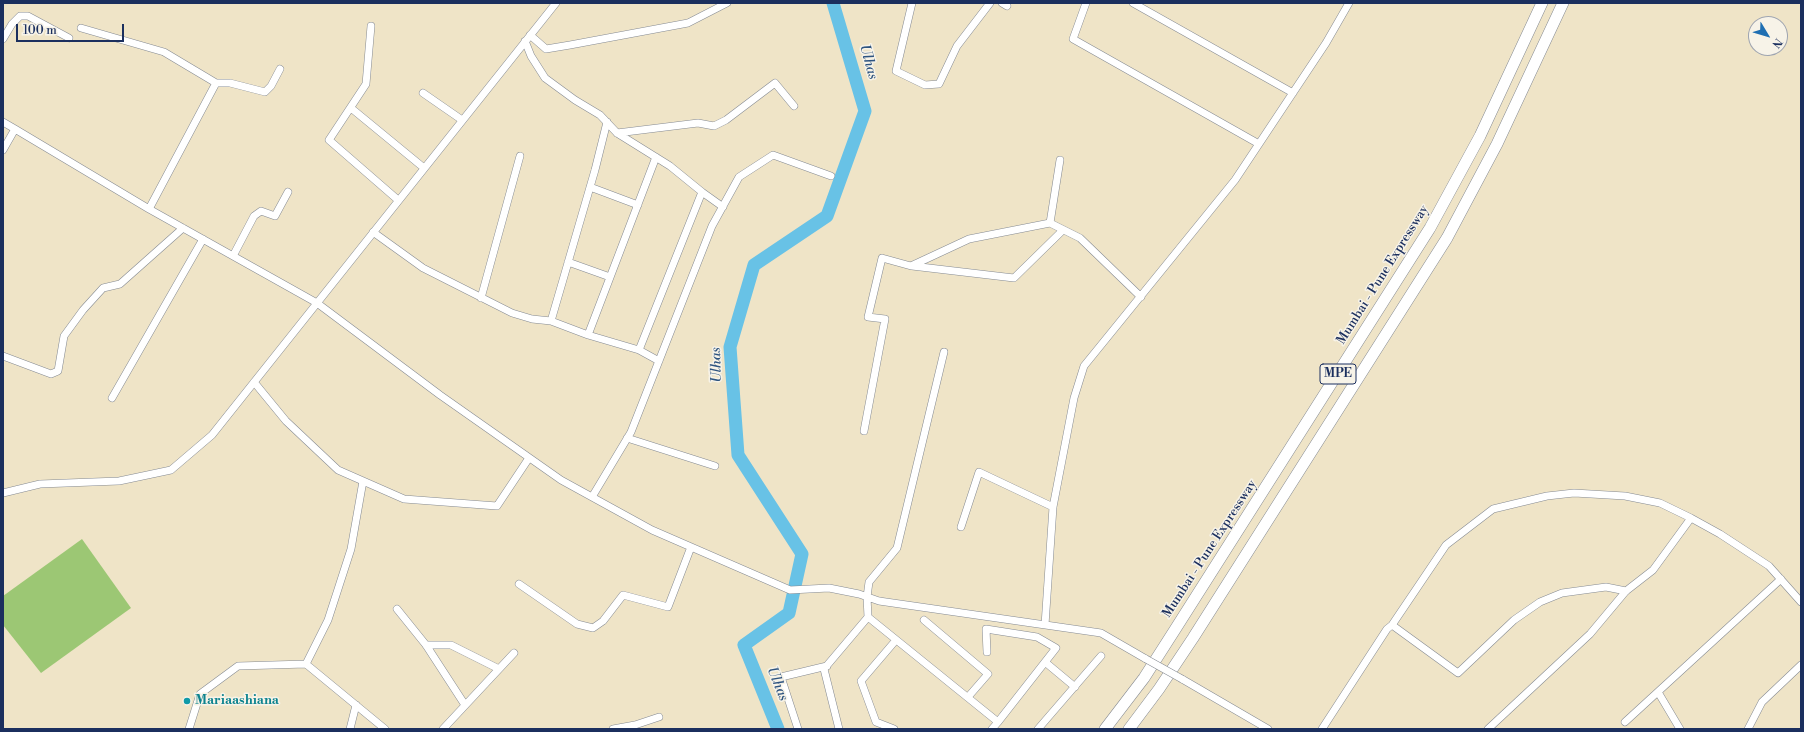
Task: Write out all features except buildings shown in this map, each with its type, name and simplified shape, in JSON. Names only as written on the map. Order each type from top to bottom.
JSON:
[{"type":"highway","name":"Mumbai - Pune Expressway","points":[[1105,729],[1144,678],[1430,228],[1480,136],[1542,3]]},
{"type":"highway","name":"MPE","points":[[1129,729],[1159,689],[1193,638],[1447,238],[1497,144],[1563,3]]},
{"type":"street","points":[[3,493],[40,484],[119,481],[171,470],[212,435],[556,3]]},
{"type":"street","points":[[528,38],[546,49],[570,45],[688,23],[727,3]]},
{"type":"street","points":[[912,3],[896,71],[924,85],[939,84],[957,46],[990,3]]},
{"type":"street","points":[[1086,3],[1073,39],[1259,144]]},
{"type":"street","points":[[1133,3],[1293,93]]},
{"type":"street","points":[[1045,625],[1053,508],[1074,398],[1084,366],[1235,180],[1326,43],[1349,3]]},
{"type":"street","points":[[3,39],[12,24],[20,16],[28,16],[69,38]]},
{"type":"street","points":[[372,26],[366,84],[329,140],[398,200]]},
{"type":"street","points":[[81,28],[164,52],[216,83],[230,83],[265,92],[271,86],[280,69]]},
{"type":"street","points":[[528,38],[531,56],[545,78],[600,116],[617,132],[670,166],[723,207]]},
{"type":"street","points":[[149,209],[216,83]]},
{"type":"street","points":[[617,132],[698,124],[714,126],[726,120],[775,83],[794,106]]},
{"type":"street","points":[[423,93],[462,120]]},
{"type":"street","points":[[351,108],[424,168]]},
{"type":"street","points":[[3,122],[149,209],[317,302],[440,395],[560,480],[652,530],[790,590],[829,588],[879,601],[1101,633],[1268,729]]},
{"type":"street","points":[[551,321],[590,187],[607,122]]},
{"type":"street","points":[[3,150],[15,129]]},
{"type":"street","points":[[592,497],[627,438],[712,226],[739,177],[773,155],[831,176]]},
{"type":"street","points":[[481,298],[520,156]]},
{"type":"street","points":[[588,335],[656,157]]},
{"type":"street","points":[[1050,223],[1060,160]]},
{"type":"street","points":[[590,187],[638,205]]},
{"type":"street","points":[[233,256],[254,216],[261,211],[275,216],[288,192]]},
{"type":"street","points":[[639,350],[702,192]]},
{"type":"street","points":[[911,266],[969,239],[1050,223],[1080,238],[1141,297]]},
{"type":"street","points":[[3,356],[51,374],[58,371],[64,336],[83,310],[103,288],[120,284],[183,228]]},
{"type":"street","points":[[864,431],[885,319],[868,317],[882,258],[911,266],[1014,278],[1063,230]]},
{"type":"street","points":[[373,232],[423,268],[512,313],[532,319],[551,321],[588,335],[639,350],[659,361]]},
{"type":"street","points":[[112,398],[204,239]]},
{"type":"street","points":[[568,262],[610,277]]},
{"type":"street","points":[[839,729],[824,669],[868,617],[867,597],[869,582],[897,548],[944,352]]},
{"type":"street","points":[[254,382],[286,421],[338,470],[404,499],[497,506],[529,458]]},
{"type":"street","points":[[627,438],[714,466]]},
{"type":"street","points":[[961,527],[979,472],[1053,508]]},
{"type":"street","points":[[306,664],[328,620],[351,549],[363,481]]},
{"type":"street","points":[[1322,729],[1387,628],[1392,625],[1446,545],[1493,509],[1546,496],[1574,493],[1625,496],[1660,503],[1720,534],[1769,566],[1801,602]]},
{"type":"street","points":[[1488,729],[1590,634],[1626,591],[1653,570],[1691,518]]},
{"type":"street","points":[[519,584],[577,624],[593,628],[603,621],[623,595],[668,608],[691,547]]},
{"type":"street","points":[[1625,722],[1780,579]]},
{"type":"street","points":[[1392,625],[1458,673],[1514,620],[1540,602],[1562,593],[1606,587],[1626,591]]},
{"type":"street","points":[[397,609],[426,645],[465,705]]},
{"type":"street","points":[[868,617],[998,722]]},
{"type":"street","points":[[924,620],[988,674],[968,697]]},
{"type":"street","points":[[987,652],[986,629],[1037,637],[1056,648],[992,729]]},
{"type":"street","points":[[894,729],[876,722],[861,681],[896,640]]},
{"type":"street","points":[[426,645],[451,645],[499,668]]},
{"type":"street","points":[[443,729],[514,653]]},
{"type":"street","points":[[1038,729],[1101,656]]},
{"type":"street","points":[[1045,662],[1074,687]]},
{"type":"street","points":[[189,729],[200,694],[238,666],[306,664],[385,729]]},
{"type":"street","points":[[798,729],[781,676],[827,666]]},
{"type":"street","points":[[1748,729],[1762,702],[1801,666]]},
{"type":"street","points":[[1658,692],[1680,729]]},
{"type":"street","points":[[350,729],[356,705]]},
{"type":"street","points":[[613,729],[635,725],[659,717]]},
{"type":"green space","points":[[82,539],[131,608],[41,673],[3,625],[3,596]]},
{"type":"waterway","name":"Ulhas","points":[[778,729],[744,645],[789,613],[802,554],[738,455],[730,347],[754,265],[827,216],[865,111],[833,3]]},
{"type":"place","name":"Mariaashiana","points":[[187,701]]}]
